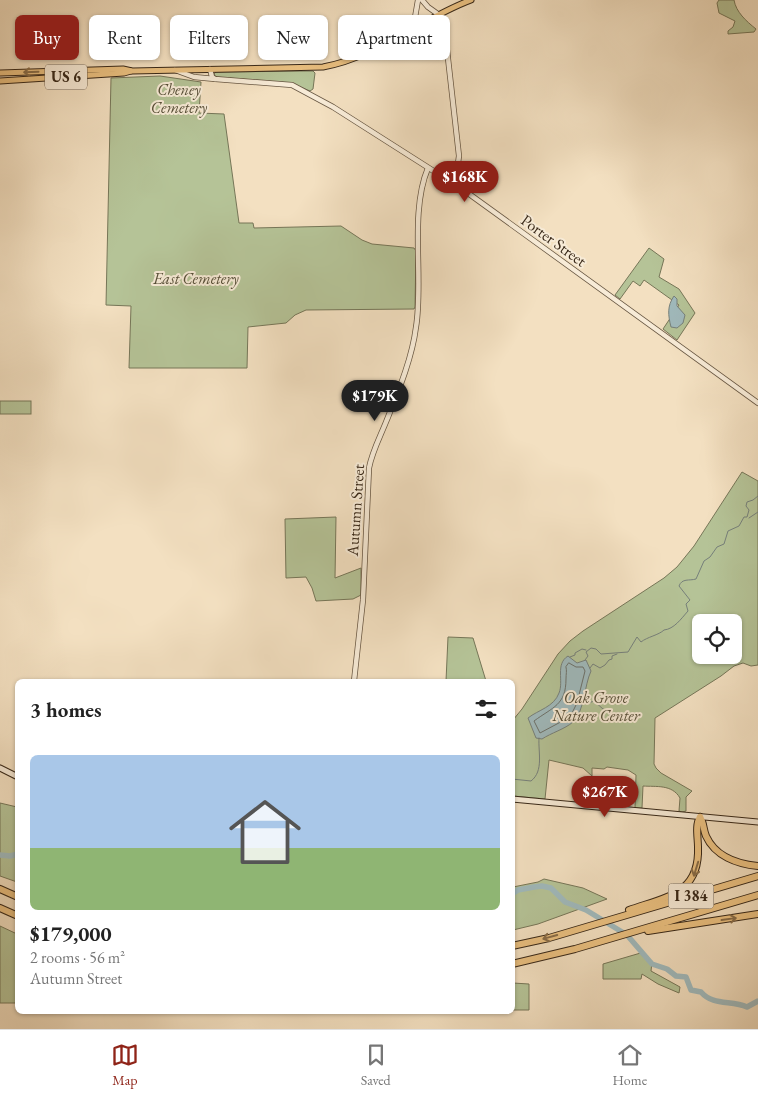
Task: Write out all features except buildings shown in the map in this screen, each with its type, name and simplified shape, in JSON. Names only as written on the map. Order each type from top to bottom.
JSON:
[{"type":"highway","points":[[700,817],[706,837],[719,852],[737,862],[758,866]]},
{"type":"highway","points":[[515,945],[598,924],[606,918],[621,915],[674,893],[690,883],[696,873],[698,864],[698,824],[700,817]]},
{"type":"highway","name":"I 384","points":[[621,915],[758,876]]},
{"type":"highway","points":[[0,889],[15,896]]},
{"type":"highway","name":"I 384","points":[[644,930],[758,895]]},
{"type":"highway","points":[[0,908],[15,915]]},
{"type":"highway","points":[[515,963],[644,930],[758,914]]},
{"type":"main road","name":"US 6","points":[[439,14],[470,0]]},
{"type":"main road","name":"US 6","points":[[0,81],[174,69],[312,68],[331,66],[347,60]]},
{"type":"main road","name":"US 6","points":[[0,73],[123,69],[132,71]]},
{"type":"main road","points":[[0,768],[15,776]]},
{"type":"main road","points":[[515,799],[758,822]]},
{"type":"street","points":[[416,15],[420,0],[439,14],[444,23],[457,126],[459,165],[455,184]]},
{"type":"street","name":"Porter Street","points":[[174,69],[189,76],[285,84],[298,88],[343,113],[455,184],[758,403]]},
{"type":"street","points":[[210,69],[215,79]]},
{"type":"street","points":[[435,172],[459,165]]},
{"type":"street","name":"Autumn Street","points":[[354,679],[364,600],[370,459],[391,409],[408,360],[416,328],[420,204],[428,168]]},
{"type":"green space","points":[[719,0],[734,0],[739,12],[756,29],[754,32],[728,34],[735,21],[719,13],[717,3]]},
{"type":"green space","points":[[313,71],[315,73],[313,89],[310,91],[291,83],[216,77],[214,74],[216,72]]},
{"type":"green space","name":"East Cemetery","points":[[160,76],[201,82],[199,113],[224,114],[239,223],[253,223],[254,228],[341,226],[362,240],[372,244],[414,248],[416,251],[414,309],[306,310],[295,315],[286,323],[248,327],[247,368],[129,368],[131,306],[106,305],[111,78]]},
{"type":"green space","points":[[649,248],[664,259],[659,277],[679,289],[695,313],[677,340],[663,329],[679,305],[644,280],[640,286],[633,281],[620,299],[615,295]]},
{"type":"green space","points":[[0,401],[31,401],[31,414],[0,414]]},
{"type":"green space","name":"Oak Grove Nature Center","points":[[742,472],[758,481],[758,665],[751,666],[742,663],[742,614],[692,614],[692,664],[740,664],[734,666],[655,718],[654,764],[661,773],[692,791],[686,797],[686,811],[679,811],[680,798],[673,790],[643,786],[642,808],[635,808],[636,775],[628,770],[607,767],[604,769],[592,768],[592,776],[583,768],[549,760],[545,799],[515,796],[515,718],[558,654],[583,631],[664,578],[677,567],[694,546]]},
{"type":"green space","points":[[336,517],[335,578],[361,568],[361,595],[353,599],[316,601],[306,577],[286,578],[285,519]]},
{"type":"green space","points":[[448,637],[473,638],[485,679],[446,679]]},
{"type":"green space","points":[[0,803],[15,807],[15,881],[0,876]]},
{"type":"green space","points":[[544,879],[583,888],[607,899],[538,924],[515,930],[515,887]]},
{"type":"green space","points":[[0,926],[15,933],[15,1003],[0,1003]]},
{"type":"green space","points":[[644,952],[652,962],[651,971],[680,987],[679,993],[658,984],[642,974],[641,979],[603,979],[603,964]]},
{"type":"green space","points":[[515,983],[529,984],[529,1010],[515,1010]]},
{"type":"water","points":[[674,296],[677,299],[677,306],[685,315],[683,323],[677,328],[671,327],[669,315],[670,303]]},
{"type":"water","points":[[568,656],[577,663],[586,660],[591,671],[580,711],[573,722],[566,727],[542,739],[536,738],[528,718],[550,705],[557,698],[560,688],[562,663]]},
{"type":"waterway","points":[[585,660],[588,656],[586,652],[591,648],[596,649],[601,654],[628,652],[637,637],[641,642],[671,628],[677,623],[688,611],[686,604],[690,600],[679,586],[680,583],[696,579],[704,561],[710,557],[717,547],[724,544],[728,531],[739,526],[744,517],[747,517],[749,510],[746,506],[747,502],[758,496]]},
{"type":"waterway","points":[[749,518],[758,512]]},
{"type":"waterway","points":[[570,657],[582,649],[586,650]]},
{"type":"waterway","points":[[590,668],[593,664],[600,668],[612,659],[612,656],[617,654]]},
{"type":"waterway","points":[[581,701],[586,704],[594,701],[603,709],[609,711],[610,717]]},
{"type":"waterway","points":[[515,779],[531,781],[538,772],[539,738]]},
{"type":"waterway","points":[[0,855],[15,855]]},
{"type":"waterway","points":[[515,892],[542,886],[551,888],[565,902],[586,910],[627,935],[652,964],[667,969],[676,976],[686,977],[691,990],[701,992],[717,1001],[747,1007],[758,1001]]},
{"type":"park label","name":"Cheney Cemetery","points":[[179,98]]}]
